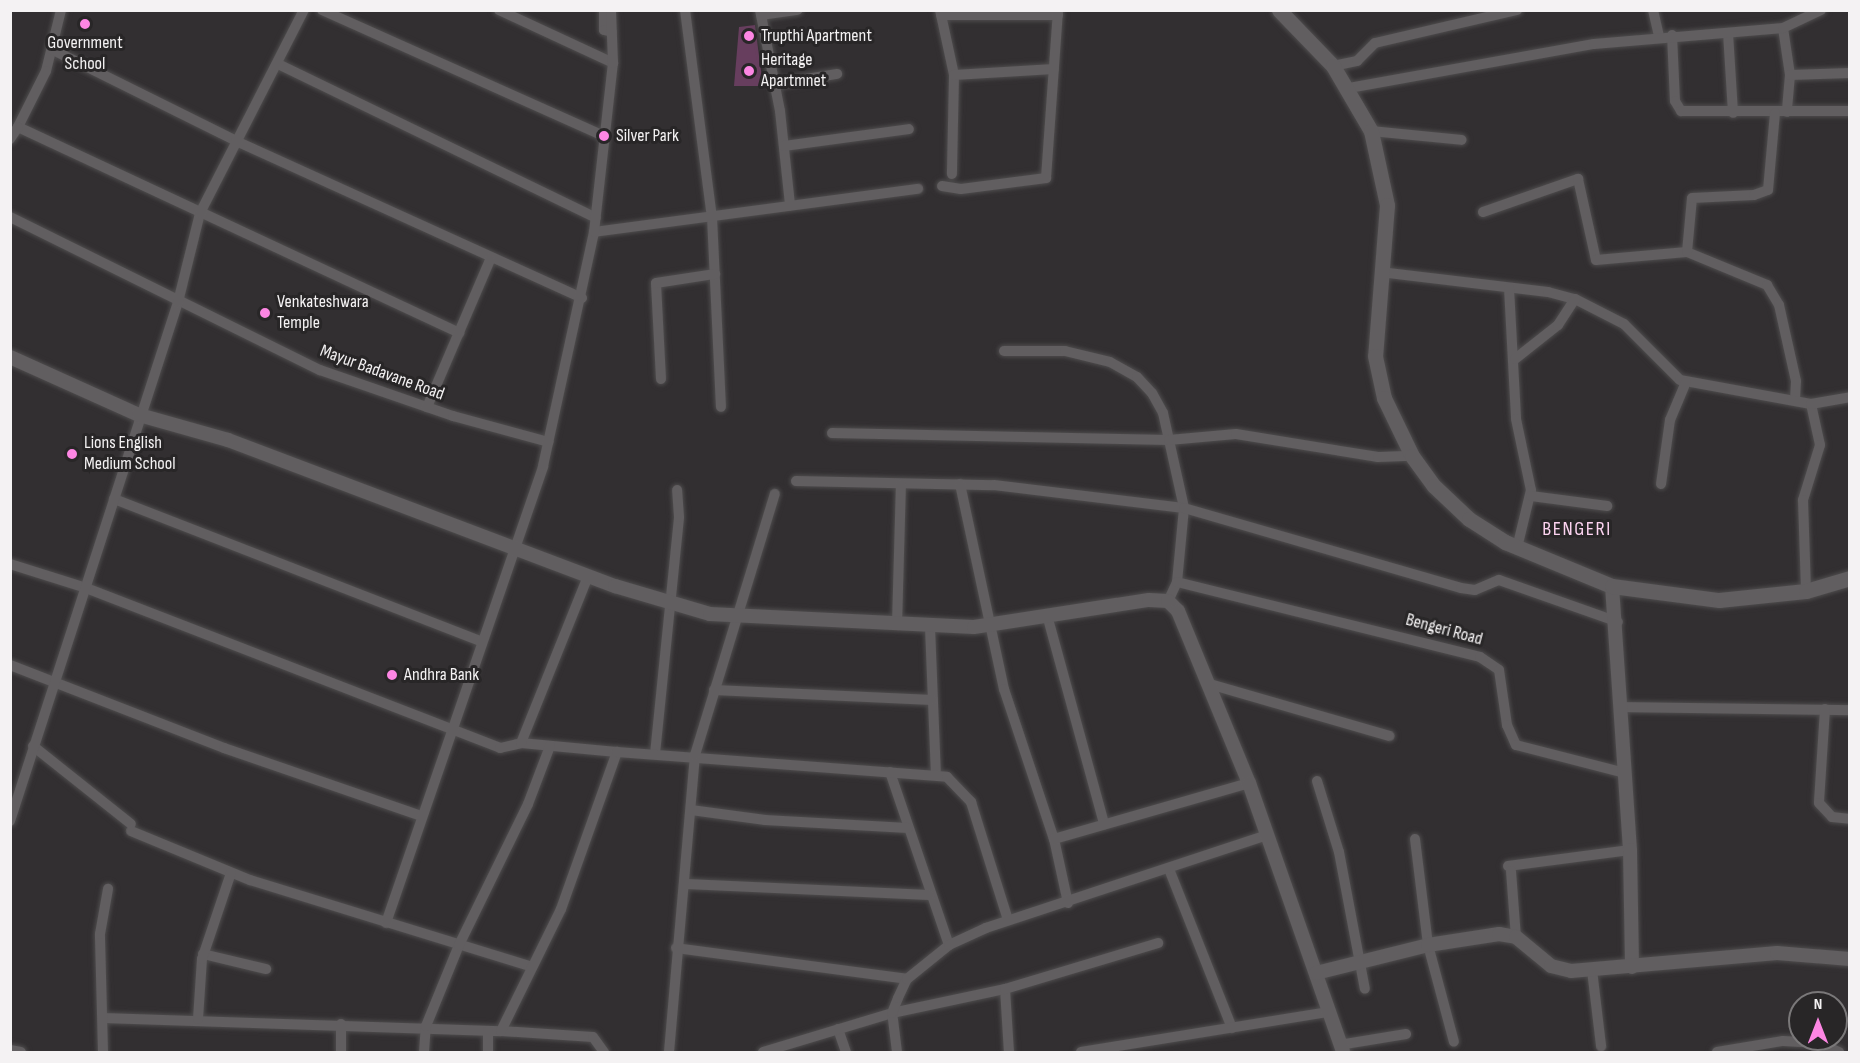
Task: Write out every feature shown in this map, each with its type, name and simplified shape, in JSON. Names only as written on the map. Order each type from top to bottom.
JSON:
[{"type":"main road","points":[[1279,10],[1333,66],[1349,88],[1371,131],[1386,192],[1375,356],[1384,398],[1412,456],[1434,486],[1469,519],[1517,548],[1612,586],[1719,600],[1806,591],[1850,578]]},
{"type":"street","points":[[10,139],[46,71],[61,10]]},
{"type":"street","points":[[322,10],[604,136]]},
{"type":"street","points":[[499,10],[613,63]]},
{"type":"street","points":[[604,10],[604,30],[612,32]]},
{"type":"street","points":[[386,923],[482,642],[511,548],[549,442],[582,298],[594,232],[613,63],[611,10]]},
{"type":"street","points":[[685,10],[712,217],[721,407]]},
{"type":"street","points":[[790,206],[775,84],[760,13],[798,10]]},
{"type":"street","points":[[1333,66],[1357,61],[1375,43],[1518,10]]},
{"type":"street","points":[[1653,10],[1659,36]]},
{"type":"street","points":[[10,821],[14,788],[33,746],[86,588],[139,415],[178,302],[201,213],[303,11]]},
{"type":"street","points":[[1349,88],[1659,36],[1783,28],[1816,11]]},
{"type":"street","points":[[942,186],[961,189],[1046,178],[1058,13],[940,13],[954,75],[952,174]]},
{"type":"street","points":[[1783,28],[1790,75],[1787,112]]},
{"type":"street","points":[[1728,33],[1733,113]]},
{"type":"street","points":[[1672,35],[1678,109],[1733,113],[1850,111]]},
{"type":"street","points":[[51,49],[236,141],[490,260],[582,298]]},
{"type":"street","points":[[278,64],[596,218]]},
{"type":"street","points":[[954,75],[1054,69]]},
{"type":"street","points":[[1790,75],[1850,73]]},
{"type":"street","points":[[775,84],[837,74]]},
{"type":"street","points":[[1687,252],[1692,198],[1754,195],[1768,190],[1775,113]]},
{"type":"street","points":[[18,127],[459,333]]},
{"type":"street","points":[[784,146],[909,129]]},
{"type":"street","points":[[1371,131],[1462,140]]},
{"type":"street","points":[[1483,212],[1578,179],[1596,260],[1687,252],[1767,285],[1773,292],[1796,381],[1795,398]]},
{"type":"street","points":[[594,232],[918,189]]},
{"type":"street","name":"Mayur Badavane Road","points":[[10,217],[178,302],[320,370],[427,407],[549,442]]},
{"type":"street","points":[[427,407],[490,260]]},
{"type":"street","points":[[1380,272],[1509,288],[1575,299],[1624,324],[1665,369],[1686,382],[1795,398],[1811,404],[1850,398]]},
{"type":"street","points":[[661,379],[656,283],[715,274]]},
{"type":"street","points":[[1509,288],[1515,359],[1516,419],[1530,496],[1517,548]]},
{"type":"street","points":[[1515,359],[1558,325],[1575,299]]},
{"type":"street","points":[[1004,351],[1065,351],[1110,362],[1137,377],[1163,412],[1184,508],[1177,582],[1168,601]]},
{"type":"street","points":[[10,357],[139,415],[228,440],[588,576],[710,614],[930,627],[991,624],[1168,601]]},
{"type":"street","points":[[1661,484],[1670,420],[1686,382]]},
{"type":"street","points":[[1806,591],[1803,500],[1820,445],[1811,404]]},
{"type":"street","points":[[832,433],[1169,440],[1236,434],[1378,457],[1412,456]]},
{"type":"street","points":[[796,481],[960,484],[1184,508],[1461,588],[1475,590],[1499,580],[1618,622]]},
{"type":"street","points":[[897,625],[901,484]]},
{"type":"street","points":[[960,484],[1004,689],[1054,838],[1068,903]]},
{"type":"street","points":[[659,754],[677,490]]},
{"type":"street","points":[[669,1053],[676,948],[686,884],[692,755],[775,494]]},
{"type":"street","points":[[1530,496],[1607,506]]},
{"type":"street","points":[[114,499],[420,622],[482,642]]},
{"type":"street","points":[[10,564],[86,588],[451,731],[500,748],[520,743],[616,752],[692,755],[936,774],[958,783],[971,802],[1008,920]]},
{"type":"street","points":[[520,743],[588,576]]},
{"type":"street","name":"Bengeri Road","points":[[1177,582],[1480,657],[1499,670],[1507,725],[1516,745],[1625,773]]},
{"type":"street","points":[[1612,586],[1618,622],[1630,850],[1632,967]]},
{"type":"street","points":[[1168,601],[1178,611],[1249,783],[1341,1049],[1406,1034]]},
{"type":"street","points":[[1047,615],[1104,824]]},
{"type":"street","points":[[930,627],[936,774]]},
{"type":"street","points":[[10,665],[224,748],[421,816]]},
{"type":"street","points":[[1206,683],[1390,736]]},
{"type":"street","points":[[714,690],[933,700]]},
{"type":"street","points":[[1621,707],[1850,710]]},
{"type":"street","points":[[1826,709],[1819,803],[1832,817],[1850,819]]},
{"type":"street","points":[[33,746],[131,827],[231,873],[532,967]]},
{"type":"street","points":[[424,1053],[426,1026],[459,945],[528,804],[550,746]]},
{"type":"street","points":[[501,1030],[561,909],[616,752]]},
{"type":"street","points":[[890,772],[930,895],[949,945]]},
{"type":"street","points":[[1317,781],[1339,852],[1365,989]]},
{"type":"street","points":[[1054,838],[1249,783]]},
{"type":"street","points":[[691,810],[765,820],[908,828]]},
{"type":"street","points":[[897,1053],[892,1013],[907,979],[949,945],[1008,920],[1068,903],[1268,835]]},
{"type":"street","points":[[1414,839],[1428,945],[1454,1042]]},
{"type":"street","points":[[1516,937],[1509,868],[1630,850]]},
{"type":"street","points":[[1169,868],[1232,1028]]},
{"type":"street","points":[[198,1019],[203,954],[231,873]]},
{"type":"street","points":[[686,884],[930,895]]},
{"type":"street","points":[[103,1053],[100,934],[108,889]]},
{"type":"street","points":[[1316,973],[1428,945],[1490,935],[1516,937],[1561,970],[1632,967],[1777,953],[1850,958]]},
{"type":"street","points":[[762,1053],[892,1013],[1005,989],[1158,943]]},
{"type":"street","points":[[676,948],[907,979]]},
{"type":"street","points":[[203,954],[266,969]]},
{"type":"street","points":[[1592,970],[1601,1046]]},
{"type":"street","points":[[1005,989],[1009,1053]]},
{"type":"street","points":[[1081,1053],[1143,1047],[1232,1028],[1329,1012]]},
{"type":"street","points":[[103,1018],[198,1019],[501,1030],[593,1037],[604,1053]]},
{"type":"street","points":[[341,1024],[341,1053]]},
{"type":"street","points":[[838,1029],[846,1053]]},
{"type":"street","points":[[488,1031],[488,1053]]},
{"type":"street","points":[[1717,1053],[1783,1041],[1819,1043],[1839,1053]]},
{"type":"street","points":[[10,1050],[21,1053]]},
{"type":"building","points":[[755,25],[763,86],[734,86],[739,27]]},
{"type":"place","name":"Government School","points":[[85,24]]},
{"type":"place","name":"Trupthi Apartment","points":[[749,36]]},
{"type":"place","name":"Heritage Apartmnet","points":[[749,71]]},
{"type":"place","name":"Silver Park","points":[[604,136]]},
{"type":"place","name":"Venkateshwara Temple","points":[[265,313]]},
{"type":"place","name":"Lions English Medium School","points":[[72,454]]},
{"type":"place","name":"Andhra Bank","points":[[392,675]]},
{"type":"district","name":"BENGERI","points":[[1577,529]]}]
